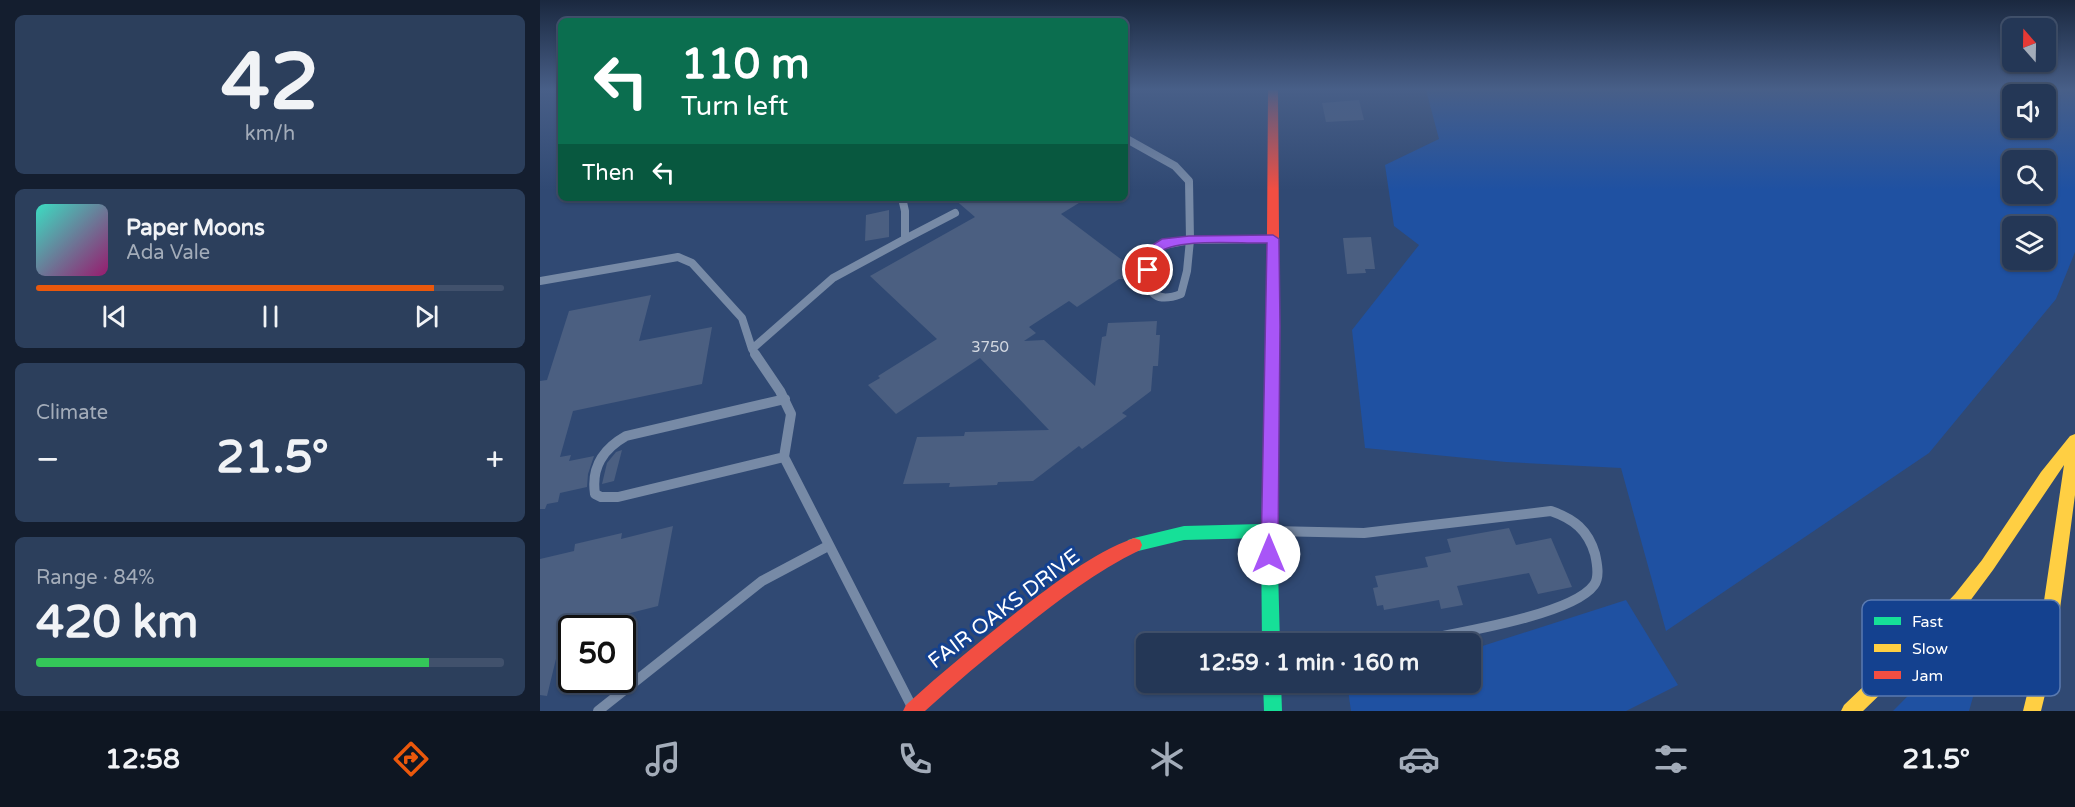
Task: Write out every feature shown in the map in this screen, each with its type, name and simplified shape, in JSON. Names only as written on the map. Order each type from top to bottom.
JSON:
[{"type":"main road","points":[[1271,633],[1269,531],[1274,326],[1273,123]]},
{"type":"main road","points":[[1959,600],[1974,584],[2055,460],[2074,441]]},
{"type":"main road","points":[[2052,600],[2074,441]]},
{"type":"main road","name":"FAIR OAKS DRIVE","points":[[913,710],[936,687],[1056,592],[1126,549],[1152,539],[1194,531],[1269,531]]},
{"type":"main road","points":[[1272,693],[1273,711]]},
{"type":"main road","points":[[1850,711],[1866,696]]},
{"type":"main road","points":[[2032,711],[2036,696]]},
{"type":"lane","points":[[1128,140],[1175,166],[1189,181],[1189,240],[1185,286],[1181,294],[1175,297],[1153,294],[1149,291],[1147,282],[1150,252],[1162,243],[1189,240],[1273,239]]},
{"type":"lane","points":[[903,201],[905,239]]},
{"type":"lane","points":[[752,349],[833,278],[955,213]]},
{"type":"lane","points":[[540,281],[656,259],[686,258],[742,318],[752,349],[785,399],[790,414],[784,457],[913,710]]},
{"type":"lane","points":[[784,457],[618,496],[601,497],[595,494],[593,487],[602,454],[608,447],[626,436],[785,399]]},
{"type":"lane","points":[[1269,531],[1364,533],[1551,511],[1572,518],[1584,530],[1594,551],[1598,570],[1595,585],[1582,597],[1545,613],[1453,633]]},
{"type":"lane","points":[[598,711],[762,581],[828,546]]},
{"type":"shaded area","points":[[1435,123],[2002,123],[2002,138],[2056,138],[2056,123],[2075,123],[2075,252],[2056,299],[1929,453],[1666,631],[1621,468],[1506,462],[1365,448],[1352,330],[1419,245],[1394,226],[1385,165],[1439,139]]},
{"type":"shaded area","points":[[1626,600],[1678,685],[1626,711],[1351,711],[1348,693],[1481,693],[1481,646]]},
{"type":"shaded area","points":[[1908,696],[1973,696],[1969,711],[1893,711]]},
{"type":"building","points":[[956,201],[1082,201],[1061,214],[1122,260],[1143,260],[1142,279],[1119,279],[1077,307],[1069,301],[1029,327],[1036,333],[1024,341],[1044,340],[1095,386],[1102,337],[1106,336],[1108,323],[1157,321],[1156,335],[1160,335],[1158,366],[1153,366],[1151,391],[1122,413],[1127,416],[1082,449],[1079,446],[1033,481],[949,487],[950,483],[903,484],[917,437],[964,436],[965,432],[1049,430],[980,358],[896,414],[868,385],[880,378],[878,376],[937,339],[870,276],[975,217]]},
{"type":"building","points":[[889,210],[889,237],[865,241],[866,215]]},
{"type":"building","points":[[1371,237],[1375,269],[1365,269],[1366,273],[1347,274],[1343,238]]},
{"type":"building","points":[[1155,259],[1170,259],[1169,278],[1154,278]]},
{"type":"building","points":[[651,295],[639,341],[712,327],[702,384],[573,411],[560,457],[571,455],[569,461],[594,456],[588,474],[587,487],[560,493],[558,502],[547,504],[545,509],[540,509],[540,381],[547,380],[569,311]]},
{"type":"building","points":[[622,450],[614,481],[602,484],[607,463],[616,452]]},
{"type":"building","points":[[673,526],[658,606],[622,615],[558,615],[558,651],[547,696],[540,695],[540,559],[574,551],[575,544],[622,533],[621,539]]},
{"type":"building","points":[[1509,528],[1516,545],[1551,538],[1572,587],[1538,594],[1529,573],[1457,586],[1463,605],[1441,609],[1439,600],[1384,610],[1383,605],[1377,606],[1373,588],[1378,587],[1375,576],[1428,567],[1425,557],[1451,552],[1447,539]]},
{"type":"traffic: fast","points":[[1271,633],[1269,531],[1273,377]]},
{"type":"traffic: fast","points":[[1134,545],[1184,533],[1269,531]]},
{"type":"traffic: fast","points":[[1272,693],[1273,711]]},
{"type":"traffic: slow","points":[[2053,600],[2075,440]]},
{"type":"traffic: slow","points":[[1961,600],[1988,565],[2034,494],[2074,443]]},
{"type":"traffic: slow","points":[[1850,711],[1866,696]]},
{"type":"traffic: slow","points":[[2032,711],[2036,696]]},
{"type":"traffic: jam","points":[[1273,123],[1273,377]]},
{"type":"traffic: jam","points":[[912,711],[978,654],[1060,590],[1088,570],[1134,545]]},
{"type":"route","points":[[1148,270],[1150,252],[1162,243],[1189,240],[1273,239],[1274,326],[1269,554]]}]
